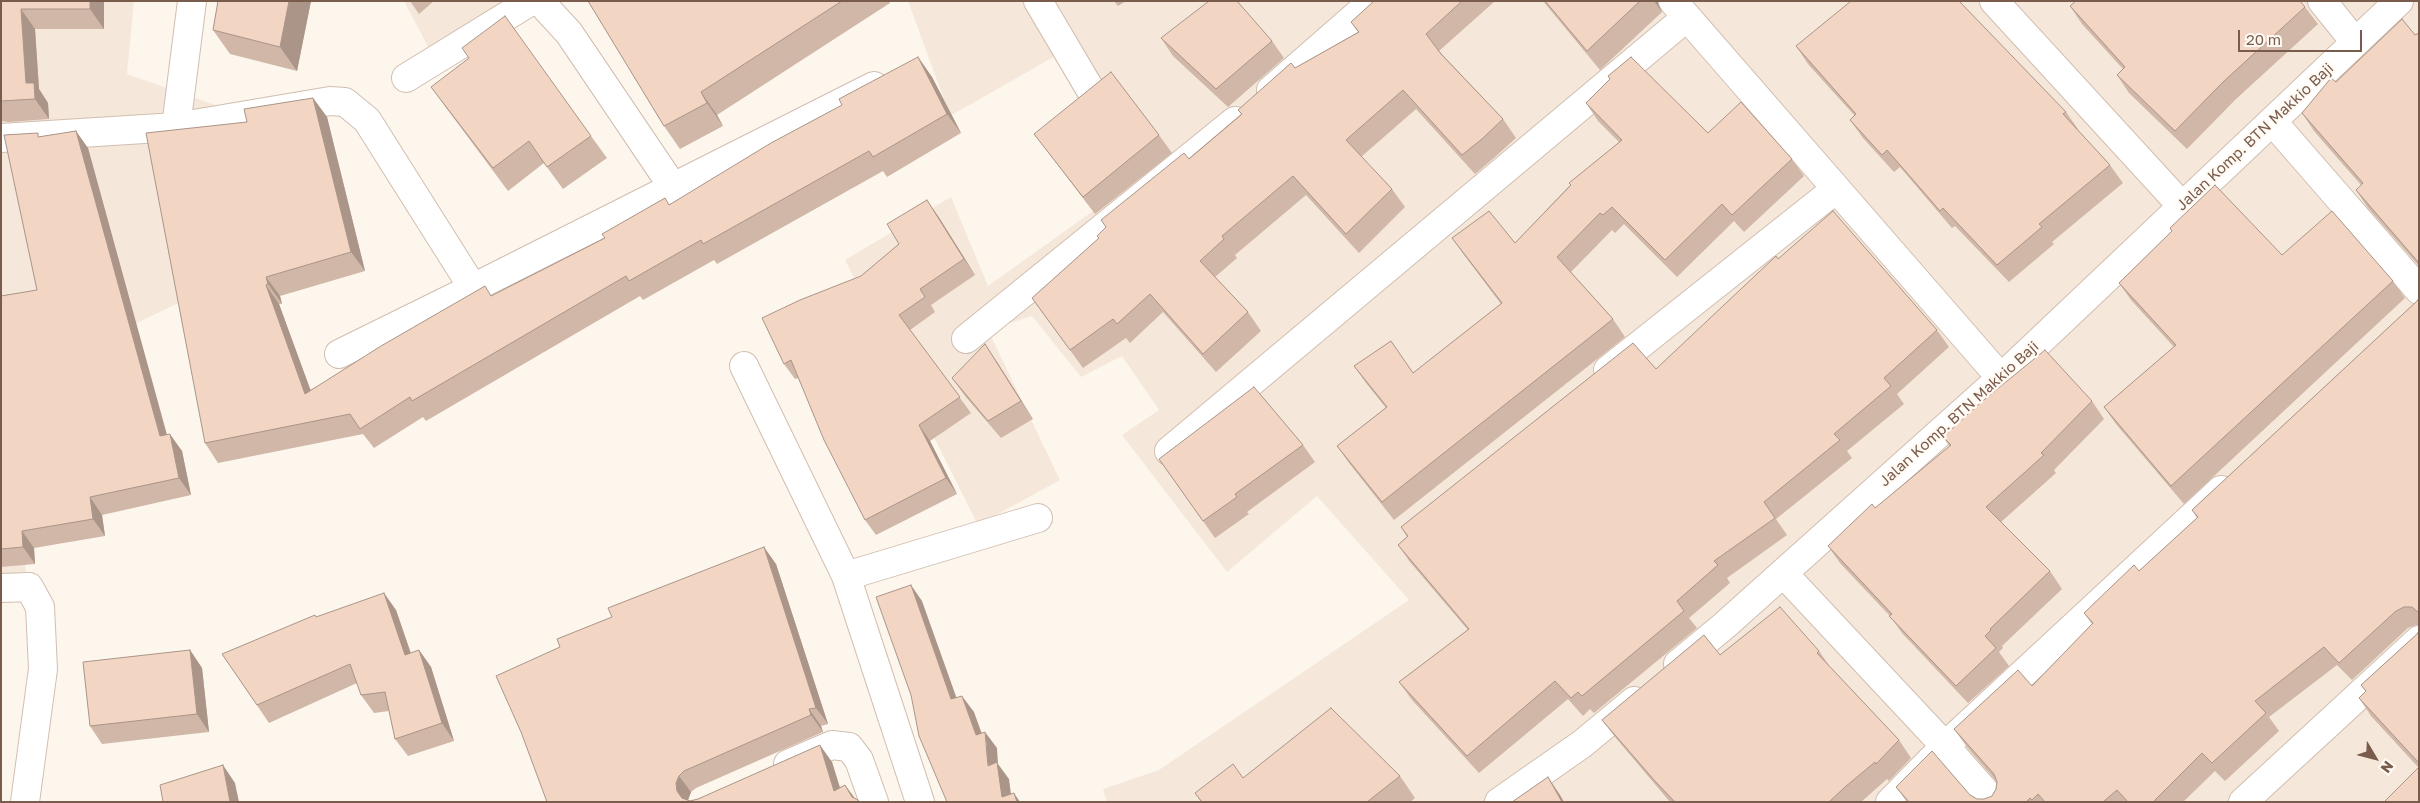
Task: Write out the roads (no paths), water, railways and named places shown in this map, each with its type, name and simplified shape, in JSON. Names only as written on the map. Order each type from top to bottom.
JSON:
[{"type":"street","points":[[176,127],[192,1]]},
{"type":"street","points":[[1038,1],[1090,89]]},
{"type":"street","points":[[966,339],[1238,118],[1372,1]]},
{"type":"street","points":[[1994,1],[2182,206]]},
{"type":"street","points":[[2322,1],[2354,42]]},
{"type":"street","name":"Jalan Komp. BTN Makkio Baji","points":[[1499,802],[1582,744],[1783,573],[2001,378],[2399,1]]},
{"type":"street","points":[[406,78],[538,5],[569,33],[673,187]]},
{"type":"street","points":[[1169,450],[1680,9],[2001,378]]},
{"type":"street","points":[[339,354],[893,76]]},
{"type":"street","points":[[1,138],[176,127],[330,101],[345,102],[367,120],[473,288]]},
{"type":"street","points":[[2272,121],[2416,304]]},
{"type":"street","points":[[1589,385],[1836,189]]},
{"type":"street","points":[[744,366],[846,576],[920,802]]},
{"type":"street","points":[[1890,802],[1945,746],[2236,476]]},
{"type":"street","points":[[846,576],[1038,518]]},
{"type":"street","points":[[1783,573],[1945,746],[1994,802]]},
{"type":"street","points":[[1,588],[29,587],[40,607],[43,669],[25,802]]},
{"type":"street","points":[[2243,802],[2419,640]]},
{"type":"street","points":[[763,775],[832,745],[843,745],[849,747],[857,755],[874,802]]}]
